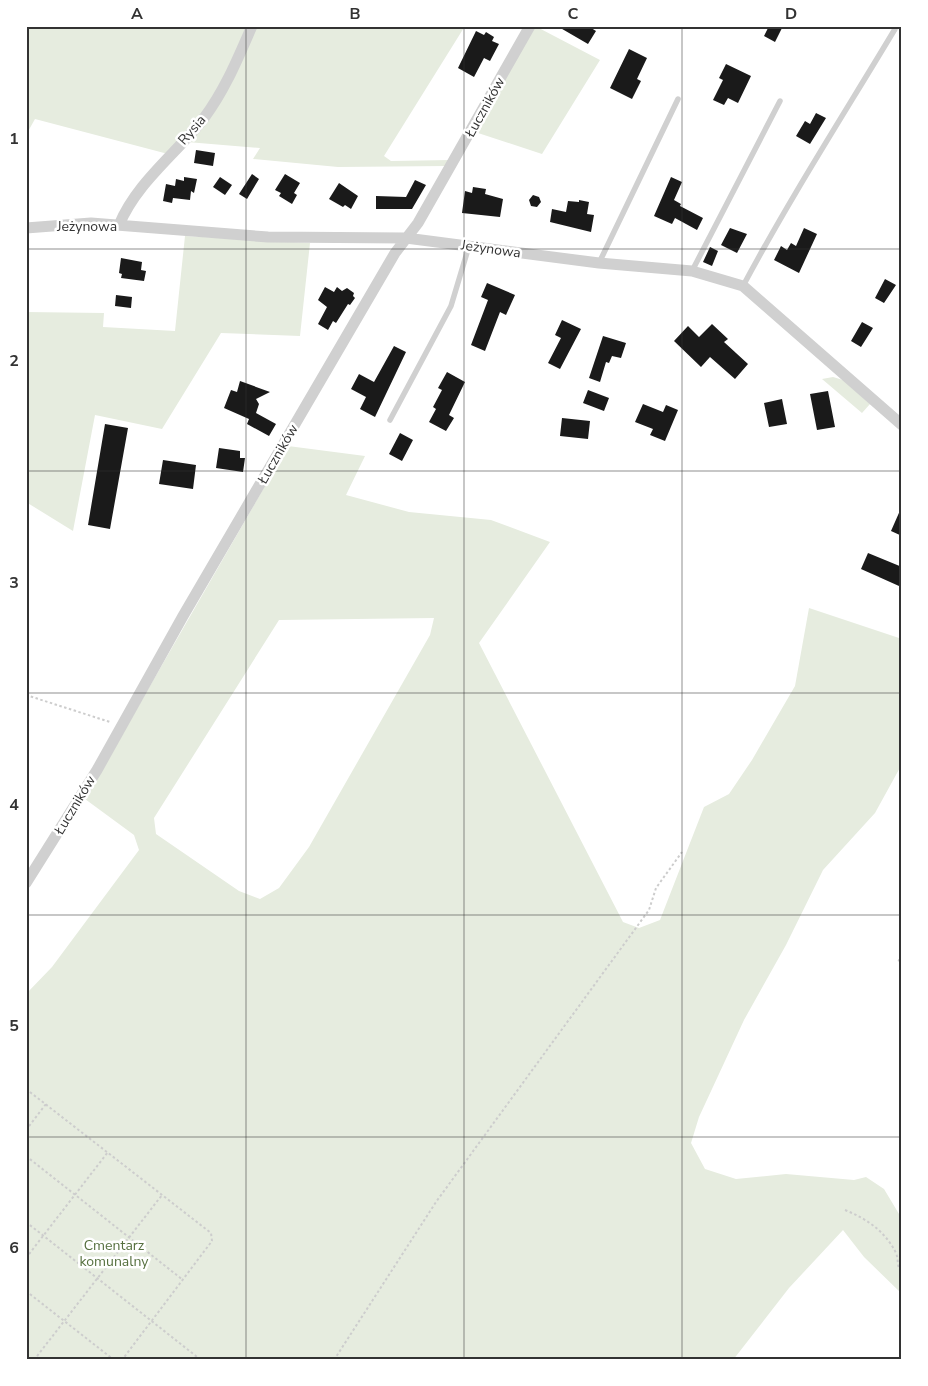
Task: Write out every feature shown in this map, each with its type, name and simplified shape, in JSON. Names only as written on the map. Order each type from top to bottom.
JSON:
[{"type":"street","name":"Rysia","points":[[119,225],[131,201],[204,118],[219,96],[252,26]]},
{"type":"street","name":"Łuczników","points":[[26,883],[97,770],[394,253],[418,223],[530,26]]},
{"type":"street","name":"Jeżynowa","points":[[26,228],[91,223],[268,237],[406,238],[598,263],[692,272],[743,286],[902,425]]},
{"type":"lane","points":[[743,286],[781,214],[811,171],[895,29]]},
{"type":"lane","points":[[598,263],[678,99]]},
{"type":"lane","points":[[692,272],[780,101]]},
{"type":"lane","points":[[390,420],[451,306],[469,246]]},
{"type":"path","points":[[26,695],[100,720],[122,725]]},
{"type":"path","points":[[334,1360],[436,1202],[649,910],[656,888],[682,852]]},
{"type":"path","points":[[898,960],[902,962]]},
{"type":"path","points":[[26,1089],[211,1234],[212,1240],[122,1360]]},
{"type":"path","points":[[26,1130],[46,1104]]},
{"type":"path","points":[[26,1258],[108,1152]]},
{"type":"path","points":[[26,1156],[183,1280]]},
{"type":"path","points":[[26,1356],[32,1360],[162,1195]]},
{"type":"path","points":[[845,1210],[865,1218],[887,1238],[897,1256],[898,1269],[902,1272]]},
{"type":"path","points":[[26,1222],[202,1360]]},
{"type":"path","points":[[26,1291],[114,1360]]},
{"type":"green space","points":[[26,26],[248,26],[216,95],[168,154],[35,119],[26,135]]},
{"type":"green space","points":[[255,26],[465,26],[384,156],[391,161],[451,160],[447,166],[338,167],[253,159],[260,148],[187,142]]},
{"type":"green space","points":[[535,26],[600,60],[542,154],[475,132]]},
{"type":"green space","points":[[185,236],[310,243],[300,336],[221,333],[162,429],[95,415],[73,531],[26,502],[26,312],[104,313],[103,327],[175,331]]},
{"type":"green space","points":[[833,377],[843,380],[870,404],[862,413],[822,379]]},
{"type":"green space","name":"Cmentarz komunalny","points":[[288,446],[365,456],[346,495],[409,512],[491,520],[550,542],[479,643],[623,922],[639,928],[660,920],[704,807],[729,794],[752,760],[795,686],[809,608],[902,639],[902,764],[875,813],[823,870],[786,945],[744,1020],[699,1117],[691,1143],[705,1169],[736,1179],[786,1174],[854,1180],[866,1177],[884,1189],[902,1219],[902,1294],[864,1257],[843,1230],[789,1288],[733,1360],[26,1360],[26,994],[52,967],[139,850],[134,835],[85,799]],"holes":[[[434,618],[430,635],[309,847],[279,888],[260,899],[239,891],[156,834],[154,818],[279,620]]]},
{"type":"building","points":[[557,26],[588,26],[596,31],[588,44]]},
{"type":"building","points":[[769,26],[783,26],[775,42],[764,36]]},
{"type":"building","points":[[476,31],[484,35],[486,32],[494,37],[492,41],[499,44],[490,61],[484,58],[474,77],[458,68]]},
{"type":"building","points":[[629,49],[647,58],[637,79],[641,81],[632,99],[610,88]]},
{"type":"building","points":[[726,64],[751,76],[738,103],[728,98],[724,105],[713,100],[723,80],[719,78]]},
{"type":"building","points":[[816,113],[826,118],[810,144],[796,136],[805,121],[810,124]]},
{"type":"building","points":[[196,150],[215,153],[213,166],[194,163]]},
{"type":"building","points":[[252,174],[259,179],[247,199],[239,194]]},
{"type":"building","points":[[285,174],[300,183],[294,193],[297,195],[292,204],[279,196],[281,193],[275,190]]},
{"type":"building","points":[[184,177],[197,179],[194,193],[191,191],[190,200],[173,198],[172,203],[163,201],[166,184],[175,186],[176,179],[184,181]]},
{"type":"building","points":[[220,177],[232,185],[225,195],[213,187]]},
{"type":"building","points":[[671,177],[682,182],[674,200],[681,204],[680,206],[703,218],[697,230],[675,218],[672,224],[654,216]]},
{"type":"building","points":[[415,180],[426,185],[412,209],[376,209],[376,196],[406,197]]},
{"type":"building","points":[[339,183],[358,196],[351,209],[329,199]]},
{"type":"building","points":[[473,187],[486,189],[485,194],[503,199],[500,217],[462,213],[465,191],[472,193]]},
{"type":"building","points":[[533,195],[539,197],[541,202],[537,207],[531,206],[529,200]]},
{"type":"building","points":[[579,200],[589,202],[587,214],[594,215],[591,232],[550,222],[552,209],[566,212],[568,201],[579,202]]},
{"type":"building","points":[[730,228],[747,234],[737,253],[721,245]]},
{"type":"building","points":[[804,228],[817,234],[799,273],[774,260],[781,246],[787,250],[791,243],[796,246]]},
{"type":"building","points":[[710,247],[718,251],[712,266],[703,262]]},
{"type":"building","points":[[121,258],[142,262],[141,270],[146,271],[144,281],[121,278],[122,274],[119,273]]},
{"type":"building","points":[[885,279],[896,285],[884,303],[875,298]]},
{"type":"building","points":[[487,283],[515,295],[506,315],[500,312],[485,351],[471,345],[488,300],[481,297]]},
{"type":"building","points":[[325,287],[334,292],[337,287],[342,291],[347,288],[354,293],[353,296],[355,298],[350,305],[348,304],[336,323],[333,321],[328,330],[318,324],[327,307],[318,300]]},
{"type":"building","points":[[116,295],[132,297],[131,308],[115,306]]},
{"type":"building","points":[[562,320],[581,329],[560,369],[548,363],[561,338],[555,335]]},
{"type":"building","points":[[862,322],[873,328],[861,347],[851,341]]},
{"type":"building","points":[[712,324],[728,339],[724,342],[748,364],[735,379],[710,357],[701,367],[674,341],[688,326],[699,337]]},
{"type":"building","points":[[603,336],[626,343],[621,358],[612,356],[609,363],[606,362],[600,382],[589,378]]},
{"type":"building","points":[[394,346],[406,352],[375,417],[360,409],[366,397],[351,389],[359,374],[374,382]]},
{"type":"building","points":[[447,372],[465,382],[449,415],[454,418],[446,431],[429,422],[436,409],[433,407],[442,390],[438,388]]},
{"type":"building","points":[[240,381],[270,392],[256,399],[259,404],[256,413],[276,424],[269,436],[247,424],[249,419],[224,408],[231,390],[237,392]]},
{"type":"building","points":[[588,390],[609,398],[604,411],[583,403]]},
{"type":"building","points":[[828,391],[835,427],[817,430],[810,394]]},
{"type":"building","points":[[782,399],[787,424],[769,427],[764,403]]},
{"type":"building","points":[[643,404],[663,412],[666,405],[678,410],[665,441],[650,435],[653,429],[635,422]]},
{"type":"building","points":[[562,418],[590,421],[588,439],[560,436]]},
{"type":"building","points":[[105,424],[128,428],[110,529],[88,525]]},
{"type":"building","points":[[400,433],[413,440],[402,461],[389,454]]},
{"type":"building","points":[[219,448],[240,451],[240,458],[245,458],[243,472],[216,468]]},
{"type":"building","points":[[163,460],[196,465],[193,489],[159,484]]},
{"type":"building","points":[[902,506],[902,536],[891,531]]},
{"type":"building","points":[[868,553],[902,567],[902,580],[899,586],[861,569]]}]
